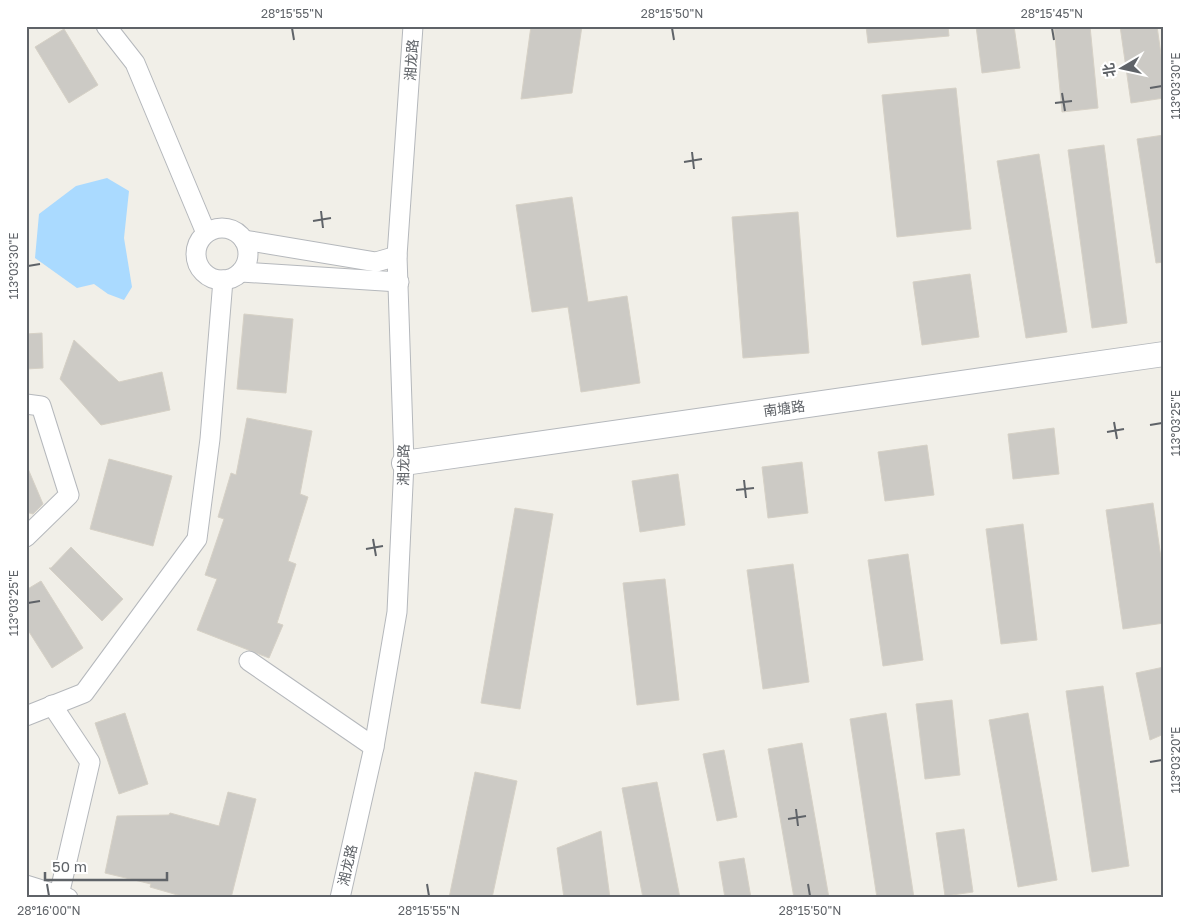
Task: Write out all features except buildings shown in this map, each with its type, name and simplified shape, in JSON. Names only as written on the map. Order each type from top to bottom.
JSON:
[{"type":"street","points":[[106,26],[135,63],[206,233]]},
{"type":"street","name":"湘龙路","points":[[340,898],[374,747],[396,612],[404,462],[397,256],[413,26]]},
{"type":"street","points":[[218,228],[228,228],[236,231],[244,240],[248,254],[247,262],[241,272],[231,279],[223,280],[207,276],[201,270],[197,262],[196,253],[198,244],[206,233],[218,228]]},
{"type":"street","points":[[244,240],[376,262],[397,256]]},
{"type":"street","points":[[241,272],[399,282]]},
{"type":"street","points":[[26,716],[84,693],[197,539],[210,439],[223,280]]},
{"type":"street","name":"南塘路","points":[[404,462],[1164,354]]},
{"type":"street","points":[[26,404],[41,406],[69,495],[26,537]]},
{"type":"street","points":[[249,661],[374,747]]},
{"type":"street","points":[[26,885],[64,896],[90,762],[52,705]]},
{"type":"water","points":[[107,178],[129,191],[124,238],[132,287],[124,300],[108,294],[94,284],[77,288],[35,258],[39,214],[76,186]]}]
